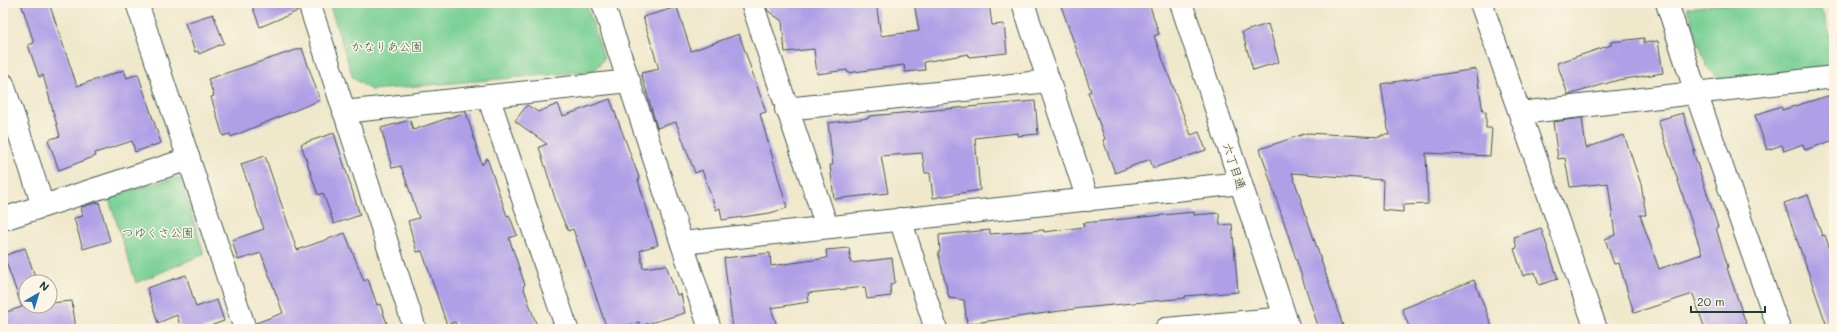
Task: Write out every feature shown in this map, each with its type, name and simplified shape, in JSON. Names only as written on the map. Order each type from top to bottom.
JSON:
[{"type":"street","points":[[137,3],[245,329]]},
{"type":"street","points":[[309,3],[415,329]]},
{"type":"street","points":[[603,3],[710,329]]},
{"type":"street","points":[[752,3],[786,109],[827,228]]},
{"type":"street","points":[[1023,3],[1088,200]]},
{"type":"street","name":"六丁目通","points":[[1181,3],[1287,323]]},
{"type":"street","points":[[1481,3],[1596,329]]},
{"type":"street","points":[[1667,3],[1696,93],[1779,329]]},
{"type":"street","points":[[1520,113],[1834,76]]},
{"type":"street","points":[[344,112],[629,81]]},
{"type":"street","points":[[786,109],[1049,81]]},
{"type":"street","points":[[3,84],[43,206]]},
{"type":"street","points":[[488,96],[567,329]]},
{"type":"street","points":[[3,219],[189,159]]},
{"type":"street","points":[[682,243],[1241,183]]},
{"type":"street","points":[[900,219],[936,329]]},
{"type":"street","points":[[1166,329],[1287,323]]},
{"type":"green space","name":"かなりあ公園","points":[[329,3],[586,3],[604,59],[594,71],[371,90],[353,78]]},
{"type":"green space","points":[[1731,3],[1819,3],[1834,46],[1834,63],[1830,67],[1719,79],[1707,67],[1687,8]]},
{"type":"green space","name":"つゆくさ公園","points":[[180,177],[204,254],[136,283],[108,196]]},
{"type":"building","points":[[21,3],[49,3],[77,86],[124,70],[127,78],[138,74],[161,143],[135,152],[132,141],[95,153],[96,156],[59,170],[48,140],[60,136],[43,75],[39,77],[28,45],[34,43]]},
{"type":"building","points":[[251,3],[297,3],[298,11],[260,27]]},
{"type":"building","points":[[765,3],[876,3],[881,36],[919,31],[914,3],[989,3],[992,25],[1004,24],[1007,53],[969,57],[968,54],[924,62],[925,70],[905,72],[904,65],[848,73],[847,70],[817,74],[814,49],[785,52],[782,21],[768,11]]},
{"type":"building","points":[[1060,3],[1149,3],[1159,34],[1154,36],[1191,135],[1199,132],[1206,150],[1153,168],[1150,159],[1115,173],[1103,140],[1105,139],[1088,92],[1091,91]]},
{"type":"building","points":[[677,7],[691,51],[739,34],[766,112],[760,114],[787,208],[770,213],[722,220],[720,208],[716,210],[702,170],[695,173],[676,122],[657,128],[641,73],[659,69],[643,17]]},
{"type":"building","points":[[213,14],[224,43],[199,54],[198,51],[195,52],[185,23]]},
{"type":"building","points":[[1268,24],[1279,62],[1253,70],[1242,32]]},
{"type":"building","points":[[1644,38],[1644,43],[1658,41],[1663,73],[1618,80],[1568,95],[1557,63],[1611,45],[1611,42]]},
{"type":"building","points":[[302,48],[320,100],[231,137],[230,134],[223,136],[211,97],[214,96],[208,79]]},
{"type":"building","points":[[1476,69],[1483,112],[1486,112],[1486,128],[1492,128],[1490,156],[1426,153],[1428,204],[1403,205],[1403,212],[1382,210],[1383,180],[1292,173],[1344,329],[1319,329],[1260,149],[1307,133],[1381,137],[1381,135],[1389,135],[1381,84]]},
{"type":"building","points":[[1834,94],[1834,140],[1805,150],[1803,144],[1784,151],[1782,145],[1767,150],[1755,115],[1781,106],[1782,110]]},
{"type":"building","points":[[610,99],[640,180],[638,180],[658,245],[640,250],[643,268],[666,265],[677,295],[681,294],[685,313],[640,326],[639,322],[617,329],[607,329],[573,229],[568,231],[558,208],[539,147],[547,144],[515,121],[527,105],[538,112],[558,104],[563,116]]},
{"type":"building","points":[[1035,101],[1038,134],[1018,136],[1018,133],[975,138],[980,190],[933,198],[930,173],[925,173],[922,153],[881,156],[888,193],[834,199],[830,165],[833,165],[828,123],[869,118],[869,116]]},
{"type":"building","points":[[466,112],[482,165],[487,158],[507,216],[509,215],[517,235],[509,238],[525,285],[523,286],[538,329],[458,329],[455,322],[447,325],[422,251],[417,252],[408,221],[419,218],[401,166],[392,168],[381,128],[410,120],[413,130]]},
{"type":"building","points":[[1683,113],[1695,151],[1693,151],[1718,227],[1716,228],[1728,267],[1727,268],[1748,329],[1705,329],[1693,294],[1634,313],[1619,263],[1614,264],[1605,239],[1615,235],[1608,183],[1570,187],[1565,158],[1558,159],[1553,122],[1582,118],[1586,148],[1624,135],[1641,184],[1646,215],[1640,215],[1659,269],[1702,254],[1658,120]]},
{"type":"building","points":[[334,133],[360,215],[334,224],[323,193],[318,195],[301,144]]},
{"type":"building","points":[[265,156],[297,250],[345,233],[364,281],[368,279],[377,305],[380,304],[389,329],[257,329],[256,323],[283,313],[261,253],[238,260],[232,240],[264,229],[241,164]]},
{"type":"building","points":[[1808,195],[1822,236],[1825,235],[1834,261],[1834,329],[1828,329],[1784,203]]},
{"type":"building","points":[[99,202],[110,241],[83,249],[74,218],[83,216],[81,207]]},
{"type":"building","points":[[1194,212],[1194,215],[1219,213],[1220,225],[1232,224],[1238,292],[1185,296],[1185,298],[1082,308],[967,324],[964,300],[949,298],[938,252],[940,252],[939,235],[990,230],[990,234],[1044,230],[1044,232],[1084,227],[1083,223]]},
{"type":"building","points":[[1541,228],[1558,279],[1539,285],[1535,272],[1523,276],[1514,249],[1517,248],[1514,237]]},
{"type":"building","points":[[25,248],[34,274],[18,274],[18,296],[4,256]]},
{"type":"building","points":[[849,248],[851,263],[892,258],[895,282],[890,285],[891,296],[867,299],[865,287],[808,293],[809,302],[771,308],[778,329],[733,329],[724,258],[770,253],[771,266],[827,258],[826,250]]},
{"type":"building","points":[[186,275],[196,307],[217,300],[224,321],[202,329],[181,329],[177,315],[158,323],[147,288]]},
{"type":"building","points":[[1474,280],[1493,329],[1410,329],[1402,309]]},
{"type":"building","points":[[72,301],[76,329],[3,329],[3,313],[18,308],[18,314],[58,314],[58,302]]}]
